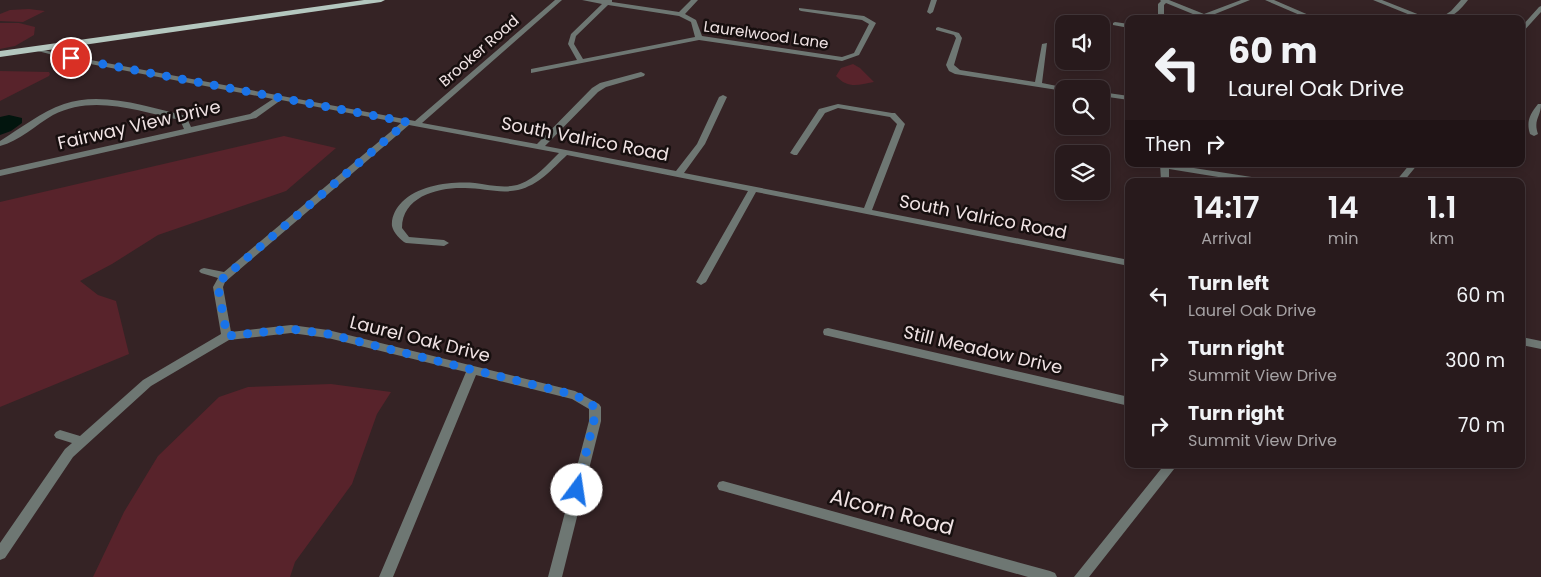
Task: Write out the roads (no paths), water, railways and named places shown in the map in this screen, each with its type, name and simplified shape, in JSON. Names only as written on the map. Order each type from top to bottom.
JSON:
[{"type":"main road","points":[[0,55],[381,0]]},
{"type":"street","name":"Brooker Road","points":[[226,276],[559,0]]},
{"type":"street","points":[[585,0],[681,14],[694,21],[699,38]]},
{"type":"street","points":[[681,14],[695,0]]},
{"type":"street","points":[[930,12],[934,0]]},
{"type":"street","points":[[1161,15],[1161,4],[1164,0],[1203,15]]},
{"type":"street","points":[[1213,15],[1247,0]]},
{"type":"street","points":[[1268,0],[1305,15]]},
{"type":"street","points":[[1376,0],[1416,15]]},
{"type":"street","points":[[1448,15],[1465,0]]},
{"type":"street","points":[[582,62],[571,44],[572,35],[608,2]]},
{"type":"street","points":[[1525,27],[1541,8]]},
{"type":"street","name":"Laurelwood Lane","points":[[534,71],[699,38],[842,59],[858,54],[873,23],[864,18],[801,9]]},
{"type":"street","points":[[1115,24],[1125,25]]},
{"type":"street","points":[[938,30],[953,32],[959,38],[950,65],[952,69],[958,72],[1055,87]]},
{"type":"street","points":[[1038,84],[1045,44]]},
{"type":"street","name":"South Valrico Road","points":[[32,51],[565,152],[1125,262]]},
{"type":"street","points":[[539,147],[594,90],[603,85],[641,74]]},
{"type":"street","points":[[1110,95],[1125,97]]},
{"type":"street","points":[[678,174],[701,144],[723,97]]},
{"type":"street","name":"Fairway View Drive","points":[[0,173],[253,116],[279,98]]},
{"type":"street","points":[[0,144],[66,106],[81,102],[98,102],[183,118],[189,131]]},
{"type":"street","points":[[794,153],[822,111],[838,106],[892,115],[901,124],[867,211]]},
{"type":"street","points":[[1534,134],[1530,123],[1532,117],[1541,107]]},
{"type":"street","points":[[444,243],[406,240],[397,228],[398,215],[410,200],[435,188],[460,185],[494,189],[524,186],[532,183],[565,152]]},
{"type":"street","points":[[1176,167],[1240,178]]},
{"type":"street","points":[[1402,178],[1412,167]]},
{"type":"street","points":[[701,282],[753,190]]},
{"type":"street","points":[[204,271],[226,276],[218,287],[227,336]]},
{"type":"street","name":"Laurel Oak Drive","points":[[0,554],[69,454],[147,383],[227,336],[291,329],[328,334],[575,395],[595,407],[595,421],[556,577]]},
{"type":"street","name":"Still Meadow Drive","points":[[828,332],[1125,401]]},
{"type":"street","points":[[1525,342],[1541,344]]},
{"type":"street","points":[[386,577],[472,370]]},
{"type":"street","points":[[60,434],[83,440]]},
{"type":"street","points":[[1080,577],[1169,468]]},
{"type":"street","name":"Alcorn Road","points":[[723,486],[1050,577]]}]
